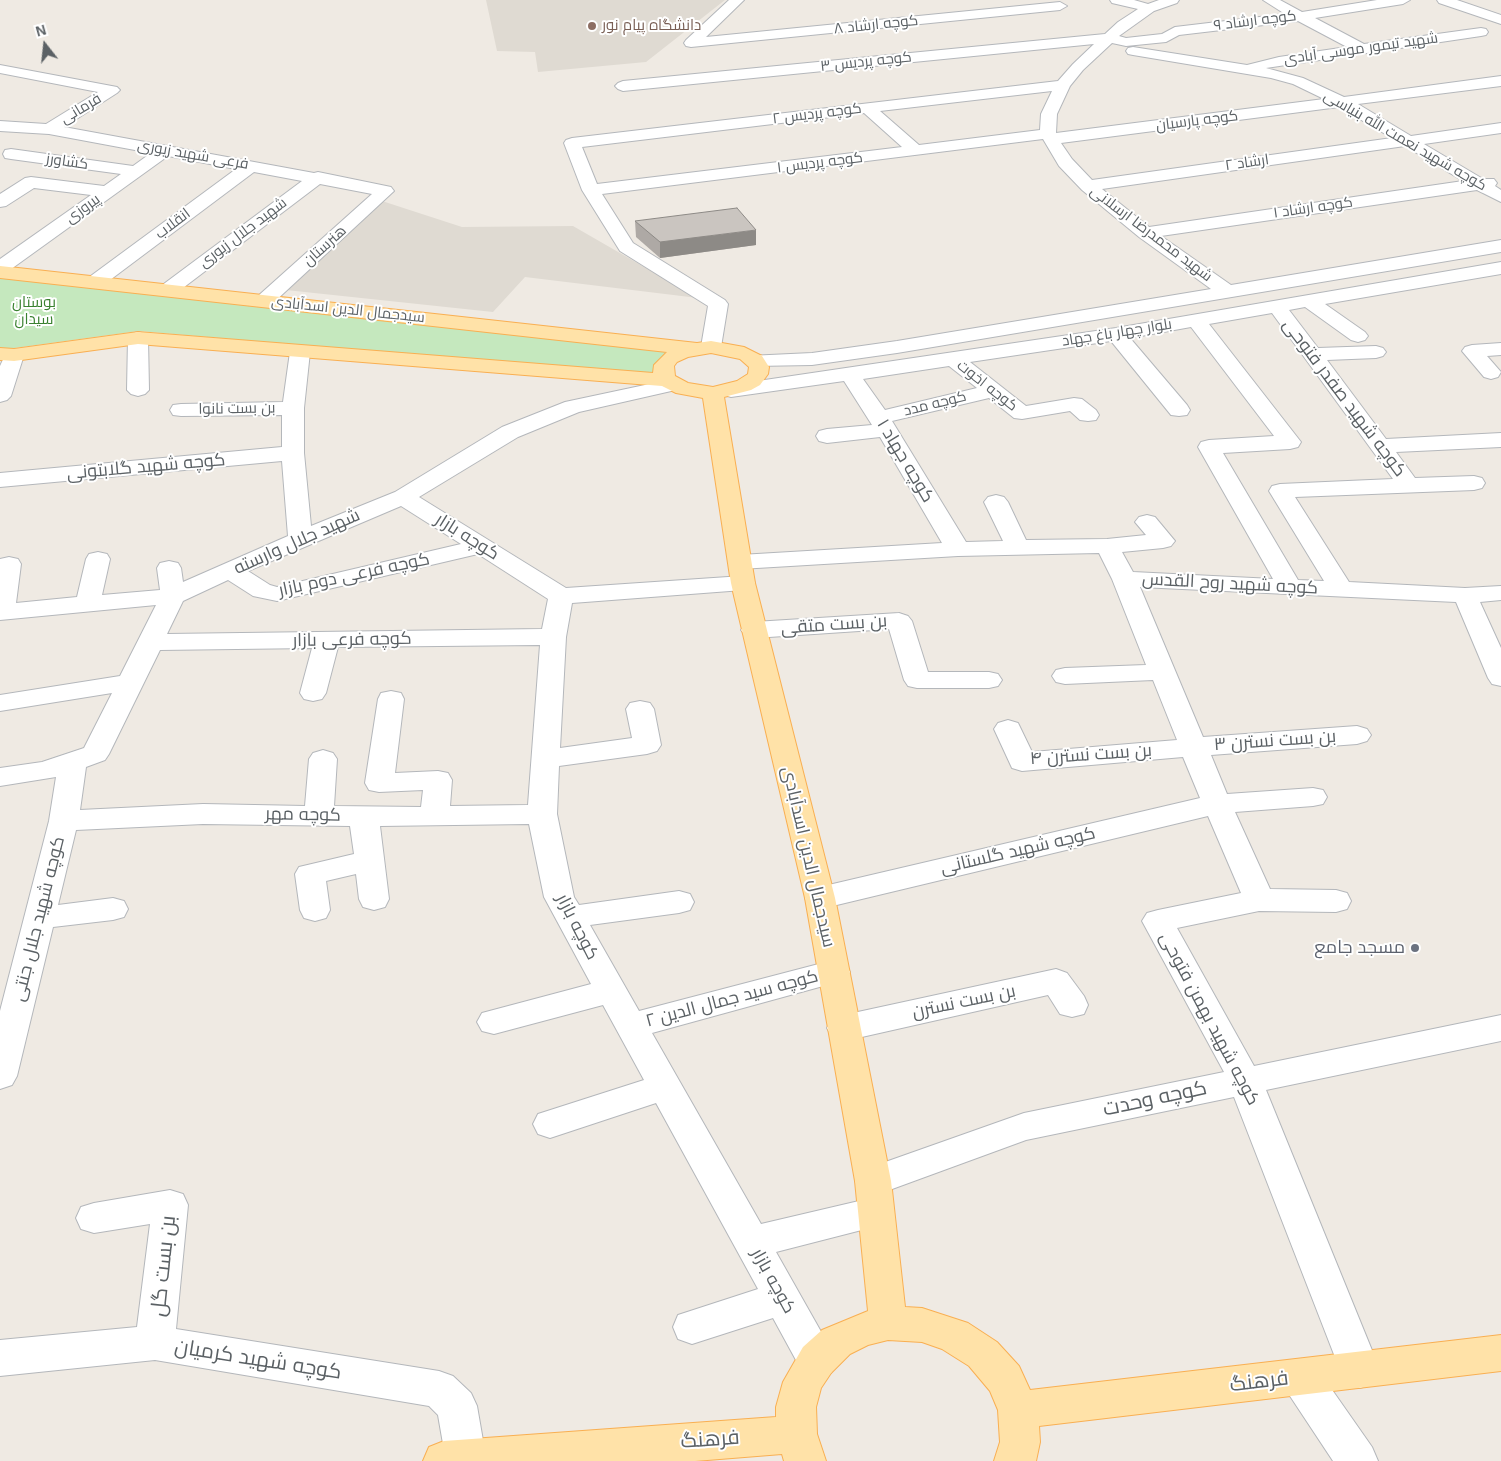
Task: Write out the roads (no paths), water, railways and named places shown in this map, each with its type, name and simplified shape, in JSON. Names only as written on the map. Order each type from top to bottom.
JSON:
[{"type":"main road","name":"سیدجمال الدین اسدآبادی","points":[[0,270],[95,282],[737,351],[755,360]]},
{"type":"main road","points":[[7,354],[138,338],[670,382],[694,392],[722,392],[753,381],[758,374],[759,367],[755,360]]},
{"type":"main road","points":[[670,382],[663,373],[664,365],[670,358],[682,352],[704,348]]},
{"type":"main road","name":"سیدجمال الدین اسدآبادی","points":[[722,392],[741,573],[820,898],[874,1196],[888,1323]]},
{"type":"main road","points":[[801,1448],[796,1407],[803,1382],[817,1360],[836,1342],[861,1330],[888,1323],[922,1325],[954,1335],[983,1354],[1005,1379],[1018,1410],[1020,1442],[1015,1461]]},
{"type":"main road","name":"فرهنگ","points":[[1018,1410],[1500,1355]]},
{"type":"main road","name":"فرهنگ","points":[[454,1460],[801,1448]]},
{"type":"street","points":[[1117,0],[1149,8]]},
{"type":"street","points":[[1050,137],[1049,114],[1063,85],[1078,67],[1123,25],[1149,8],[1172,0]]},
{"type":"street","points":[[1270,0],[1362,49]]},
{"type":"street","name":"کوچه ارشاد ۹","points":[[1105,42],[1166,38],[1175,31],[1301,16],[1403,0]]},
{"type":"street","points":[[1444,0],[1501,20]]},
{"type":"street","points":[[1471,0],[1501,10]]},
{"type":"street","name":"کوچه ارشاد ۸","points":[[740,1],[691,43],[1060,6]]},
{"type":"street","points":[[921,6],[936,18]]},
{"type":"street","name":"شهید تیمور موسی آبادی","points":[[1242,69],[1279,61],[1481,32]]},
{"type":"street","name":"کوچه شهید نعمت الله بنیاسی","points":[[1105,42],[1273,74],[1298,81],[1343,102],[1501,197]]},
{"type":"street","name":"کوچه پردیس ۳","points":[[623,86],[1105,42]]},
{"type":"street","name":"فرمانی","points":[[0,69],[112,90],[49,129]]},
{"type":"street","name":"کوچه پارسیان","points":[[1050,137],[1501,81]]},
{"type":"street","points":[[1482,84],[1501,94]]},
{"type":"street","name":"کوچه پردیس ۲","points":[[591,190],[572,143],[1063,85]]},
{"type":"street","points":[[867,108],[916,151]]},
{"type":"street","name":"فرعی شهید زیوری","points":[[0,126],[49,129],[385,191]]},
{"type":"street","name":"ارشاد ۲","points":[[1088,186],[1501,128]]},
{"type":"street","points":[[0,137],[30,139],[6,158]]},
{"type":"street","name":"کوچه پردیس ۱","points":[[591,190],[1050,137]]},
{"type":"street","name":"شهید محمدرضا ارسلانی","points":[[1050,137],[1065,162],[1088,186],[1145,233],[1228,292]]},
{"type":"street","name":"پیروزی","points":[[0,270],[166,150]]},
{"type":"street","name":"کشاورز","points":[[6,158],[135,172]]},
{"type":"street","name":"انقلاب","points":[[95,282],[252,165]]},
{"type":"street","name":"شهید جلال زیوری","points":[[168,290],[317,177]]},
{"type":"street","name":"کوچه ارشاد ۱","points":[[1145,233],[1501,181]]},
{"type":"street","points":[[1,200],[31,182],[107,192]]},
{"type":"street","points":[[591,190],[626,247],[718,304],[704,348]]},
{"type":"street","name":"هنرستان","points":[[265,300],[385,191]]},
{"type":"street","name":"بلوار چهار باغ جهاد","points":[[755,360],[812,359],[887,349],[1501,246]]},
{"type":"street","points":[[1494,269],[1501,288]]},
{"type":"street","name":"بلوار چهار باغ جهاد","points":[[722,392],[1116,334],[1494,269]]},
{"type":"street","points":[[1310,302],[1358,336]]},
{"type":"street","name":"کوچه شهید صفدر فتوحی","points":[[1277,307],[1409,485]]},
{"type":"street","points":[[1196,321],[1290,442],[1209,446],[1290,587]]},
{"type":"street","points":[[1116,334],[1179,410]]},
{"type":"street","points":[[138,338],[138,390]]},
{"type":"street","points":[[1491,373],[1472,350],[1501,349]]},
{"type":"street","points":[[300,352],[293,408],[292,453],[300,539]]},
{"type":"street","points":[[1312,354],[1376,352]]},
{"type":"street","points":[[0,396],[7,354]]},
{"type":"street","name":"کوچه اخوت","points":[[953,359],[1022,413],[1074,404],[1088,415]]},
{"type":"street","name":"کوچه جهاد ۱","points":[[850,374],[958,549]]},
{"type":"street","name":"شهید جلال وارسته","points":[[1,612],[173,596],[300,539],[403,496],[510,432],[573,408],[670,382]]},
{"type":"street","name":"کوچه مدد","points":[[827,436],[882,424],[992,391]]},
{"type":"street","name":"بن بست نانوا","points":[[181,410],[293,408]]},
{"type":"street","points":[[1380,446],[1501,440]]},
{"type":"street","name":"کوچه شهید گلابتونی","points":[[0,480],[292,453]]},
{"type":"street","points":[[1409,485],[1474,483]]},
{"type":"street","name":"کوچه شهید صفدر فتوحی","points":[[1341,589],[1280,491],[1409,485]]},
{"type":"street","name":"کوچه بازار","points":[[403,496],[561,596],[553,637],[542,814],[559,897],[817,1360]]},
{"type":"street","points":[[996,502],[1018,548]]},
{"type":"street","points":[[561,596],[741,573],[958,549],[1108,546],[1163,541],[1147,522]]},
{"type":"street","name":"کوچه فرعی دوم بازار","points":[[230,571],[262,591],[277,594],[482,546]]},
{"type":"street","name":"کوچه شهید روح القدس","points":[[1108,546],[1124,579],[1465,595],[1501,593]]},
{"type":"street","points":[[88,604],[98,559]]},
{"type":"street","points":[[1,612],[9,564]]},
{"type":"street","points":[[0,777],[46,771],[95,754],[173,596],[168,568]]},
{"type":"street","points":[[1124,579],[1193,747],[1259,900],[1336,901]]},
{"type":"street","points":[[1465,595],[1501,678]]},
{"type":"street","name":"بن بست متقی","points":[[754,630],[899,621],[916,680],[989,680]]},
{"type":"street","name":"کوچه فرعی بازار","points":[[151,642],[553,637]]},
{"type":"street","points":[[313,694],[326,640]]},
{"type":"street","points":[[1065,676],[1162,672]]},
{"type":"street","points":[[0,703],[131,682]]},
{"type":"street","points":[[391,699],[379,784],[438,780],[434,817]]},
{"type":"street","points":[[545,759],[647,745],[640,708]]},
{"type":"street","name":"بن بست نسترن ۴","points":[[1008,729],[1022,762],[1193,747]]},
{"type":"street","name":"بن بست نسترن ۳","points":[[1193,747],[1357,735]]},
{"type":"street","points":[[320,816],[323,759]]},
{"type":"street","name":"کوچه شهید جلال جنتی","points":[[0,1076],[64,821],[73,762]]},
{"type":"street","name":"کوچه شهید گلستانی","points":[[820,898],[1217,804],[1313,797]]},
{"type":"street","name":"کوچه مهر","points":[[64,821],[204,814],[434,817],[542,814]]},
{"type":"street","points":[[364,817],[374,899]]},
{"type":"street","points":[[315,910],[310,874],[369,861]]},
{"type":"street","name":"کوچه شهید بهمن فتوحی","points":[[1259,900],[1158,921],[1245,1080],[1360,1370]]},
{"type":"street","points":[[570,917],[679,902]]},
{"type":"street","points":[[40,918],[113,909]]},
{"type":"street","name":"کوچه سید جمال الدین ۲","points":[[630,1026],[834,972]]},
{"type":"street","name":"بن بست نسترن","points":[[844,1028],[1056,982],[1072,1005]]},
{"type":"street","points":[[494,1022],[611,990]]},
{"type":"street","name":"کوچه وحدت","points":[[751,1242],[874,1196],[1024,1128],[1245,1080],[1501,1028]]},
{"type":"street","points":[[550,1124],[664,1087]]},
{"type":"street","name":"بن بست گل","points":[[94,1218],[170,1205],[155,1344]]},
{"type":"street","points":[[692,1327],[782,1298]]},
{"type":"street","name":"کوچه شهید کرمیان","points":[[0,1358],[155,1344],[439,1389],[457,1406],[454,1460]]},
{"type":"street","points":[[1300,1377],[1357,1461]]},
{"type":"place","name":"دانشگاه پیام نور","points":[[592,26]]},
{"type":"place","name":"مسجد جامع","points":[[1415,948]]},
{"type":"park label","name":"بوستان سیدان","points":[[34,312]]}]
